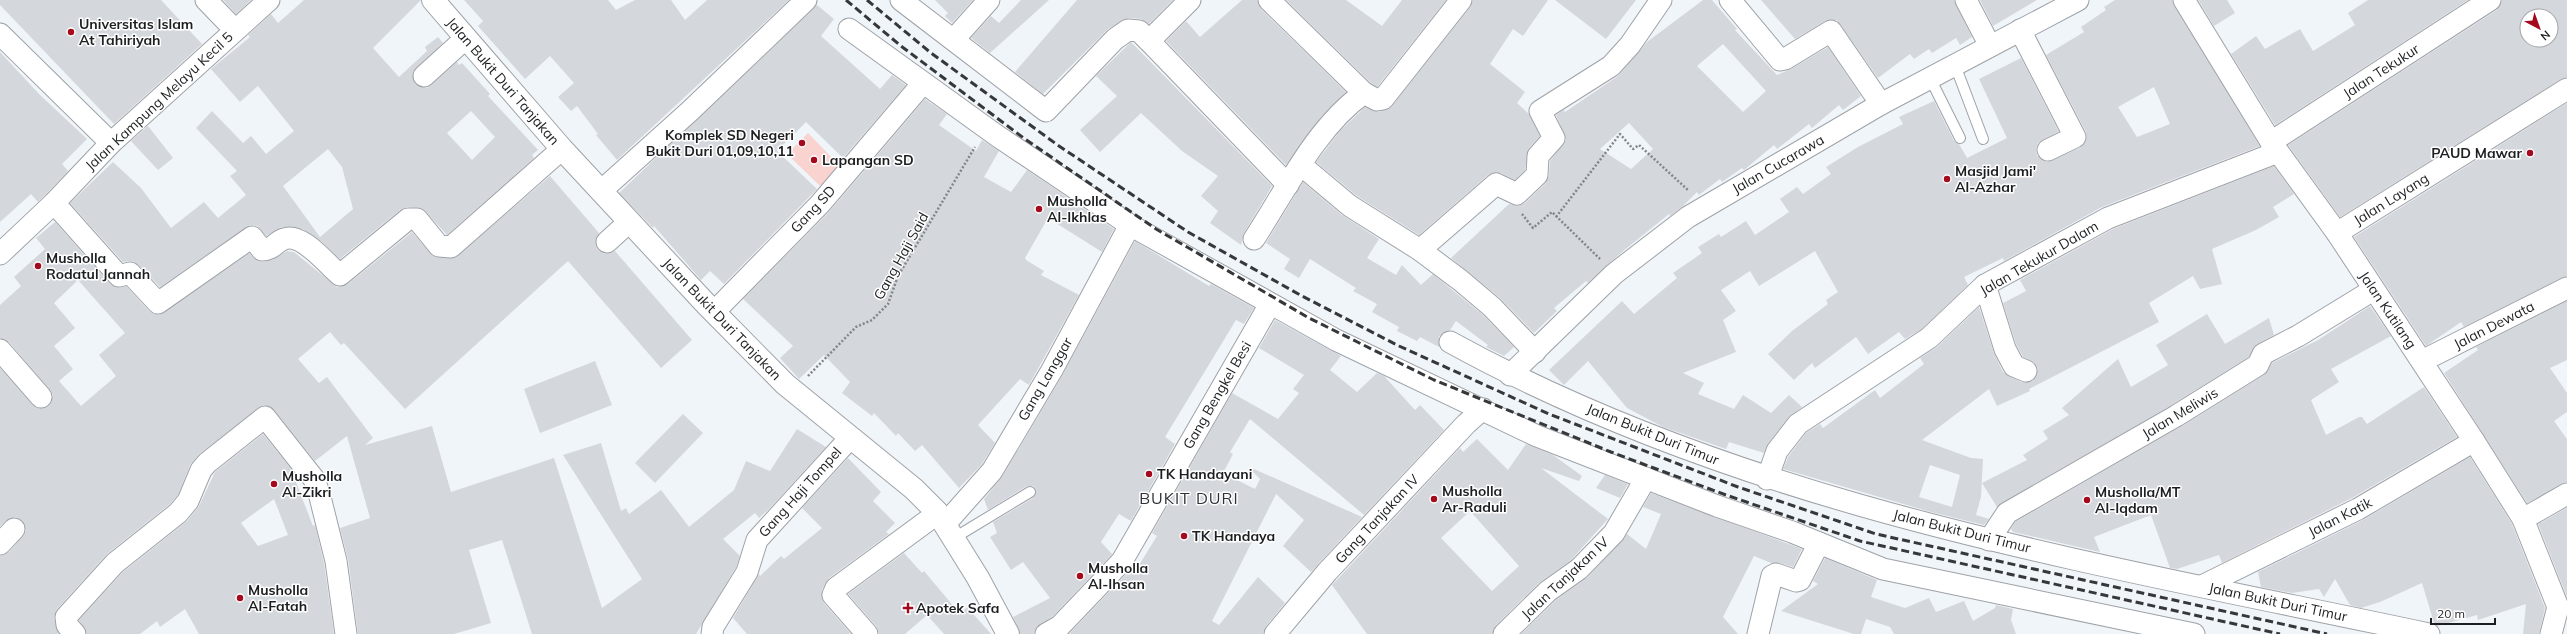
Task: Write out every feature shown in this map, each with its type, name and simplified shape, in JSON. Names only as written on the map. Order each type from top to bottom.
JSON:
[{"type":"street","points":[[206,0],[235,30]]},
{"type":"street","name":"Jalan Kampung Melayu Kecil 5","points":[[0,254],[54,203],[110,143],[269,0]]},
{"type":"street","name":"Jalan Bukit Duri Tanjakan","points":[[433,0],[562,150],[714,312],[793,391],[914,489],[945,525],[1008,634]]},
{"type":"street","points":[[602,191],[690,111],[806,0]]},
{"type":"street","points":[[901,0],[1046,111],[1115,39],[1128,30],[1139,31],[1288,185]]},
{"type":"street","points":[[956,37],[989,0]]},
{"type":"street","points":[[1149,41],[1190,0]]},
{"type":"street","points":[[1269,0],[1364,93],[1377,100],[1383,99],[1461,0]]},
{"type":"street","points":[[1420,250],[1496,184],[1517,194],[1537,175],[1538,156],[1554,138],[1540,111],[1611,66],[1630,45],[1661,0]]},
{"type":"street","points":[[1730,0],[1780,60],[1785,60],[1831,31],[1881,104]]},
{"type":"street","points":[[1966,0],[1990,46]]},
{"type":"street","name":"Jalan Cucarawa","points":[[1510,375],[1614,274],[1688,217],[1881,104],[2078,0]]},
{"type":"street","name":"Jalan Kutilang","points":[[2184,0],[2275,147],[2337,233],[2373,290],[2422,361],[2523,519],[2562,608],[2551,634]]},
{"type":"street","name":"Jalan Tekukur","points":[[2275,147],[2490,0]]},
{"type":"street","points":[[849,30],[985,128],[1130,225],[1336,340],[1537,436],[1717,506],[1819,543],[1882,569],[2194,634]]},
{"type":"street","points":[[2020,30],[2075,137],[2048,150]]},
{"type":"street","points":[[0,34],[110,143]]},
{"type":"street","points":[[424,76],[466,38]]},
{"type":"street","name":"Gang SD","points":[[714,312],[820,204],[923,83]]},
{"type":"street","name":"Jalan Layang","points":[[2337,233],[2567,89]]},
{"type":"street","points":[[1254,238],[1322,134],[1343,108],[1364,93]]},
{"type":"street","name":"Jalan Tekukur Dalam","points":[[1767,479],[1777,451],[1798,424],[1929,338],[1985,285],[2108,218],[2275,147]]},
{"type":"street","points":[[54,203],[119,276],[130,272],[158,303],[252,237],[262,250],[270,250],[284,239],[291,238],[314,248],[340,275],[408,219],[417,219],[439,246],[451,247],[562,150]]},
{"type":"street","points":[[1301,166],[1350,206],[1420,250],[1486,303],[1535,352]]},
{"type":"street","points":[[607,242],[629,222]]},
{"type":"street","name":"Gang Langgar","points":[[867,634],[833,595],[836,588],[945,525],[992,471],[1052,370],[1130,225]]},
{"type":"street","points":[[1985,285],[2005,349],[2014,366],[2026,371]]},
{"type":"street","name":"Jalan Dewata","points":[[2422,361],[2567,288]]},
{"type":"street","name":"Jalan Meliwis","points":[[1989,540],[2007,512],[2176,416],[2258,365],[2263,354],[2298,336],[2373,290]]},
{"type":"street","name":"Gang Bengkel Besi","points":[[1046,634],[1060,626],[1122,561],[1270,304]]},
{"type":"street","name":"Jalan Bukit Duri Timur","points":[[1450,342],[1510,375],[1701,456],[1767,479],[1989,540],[2428,634]]},
{"type":"street","points":[[0,350],[41,398]]},
{"type":"street","name":"Gang Tanjakan IV","points":[[1275,634],[1327,572],[1466,424],[1483,409]]},
{"type":"street","points":[[75,634],[67,625],[66,616],[115,563],[178,513],[188,501],[201,470],[207,463],[265,417],[314,479],[319,493],[336,561],[346,634]]},
{"type":"street","name":"Gang Haji Tompel","points":[[712,634],[713,627],[747,572],[757,540],[850,438]]},
{"type":"street","name":"Jalan Katik","points":[[2202,586],[2358,509],[2474,441]]},
{"type":"street","name":"Jalan Tanjakan IV","points":[[1504,634],[1548,591],[1579,569],[1614,533],[1646,478]]},
{"type":"street","points":[[2523,519],[2567,494]]},
{"type":"street","points":[[1758,634],[1772,576],[1776,574],[1796,581],[1800,580],[1819,543]]},
{"type":"lane","points":[[1955,65],[1983,139]]},
{"type":"lane","points":[[1930,78],[1960,138]]},
{"type":"lane","points":[[945,525],[1030,492]]},
{"type":"path","name":"Gang Haji Said","points":[[793,391],[856,327],[872,320],[888,304],[898,276],[985,128]]},
{"type":"path","points":[[1556,217],[1620,134],[1633,149],[1639,144],[1706,206]]},
{"type":"path","points":[[1519,211],[1533,228],[1552,212],[1614,274]]},
{"type":"shaded area","name":"Lapangan SD","points":[[808,133],[840,166],[820,186],[787,154]]},
{"type":"building","points":[[0,0],[161,0],[202,44],[114,124],[0,5]]},
{"type":"building","points":[[223,0],[251,0],[236,14]]},
{"type":"building","points":[[304,0],[421,0],[373,48],[399,77],[427,51],[425,47],[438,37],[443,43],[413,72],[415,84],[427,88],[457,62],[459,65],[462,63],[490,94],[488,96],[538,150],[532,155],[534,158],[447,235],[422,208],[407,207],[400,210],[340,259],[322,242],[303,229],[282,227],[266,236],[257,226],[250,225],[160,287],[133,261],[123,262],[70,203],[113,162],[141,188],[171,228],[204,202],[218,218],[246,195],[230,176],[237,171],[196,128],[212,111],[243,143],[251,136],[266,154],[294,131],[258,86],[240,102],[211,69],[250,37],[248,35],[271,14],[278,23]],"holes":[[[471,111],[495,137],[472,160],[447,133]],[[328,149],[342,167],[353,209],[320,237],[283,186]]]},
{"type":"building","points":[[464,0],[608,0],[616,10],[635,0],[671,0],[685,20],[707,0],[789,0],[617,160],[596,135],[598,134],[577,106],[571,111],[558,97],[574,83],[550,56],[525,79],[478,26],[483,21]]},
{"type":"building","points":[[935,0],[973,0],[952,23],[945,16],[948,13]]},
{"type":"building","points":[[1021,0],[1049,0],[990,53],[971,38],[991,16],[999,23]]},
{"type":"building","points":[[1077,0],[1173,0],[1149,24],[1141,19],[1129,18],[1108,29],[1043,94],[1015,72]]},
{"type":"building","points":[[1242,0],[1257,0],[1261,9],[1346,92],[1322,116],[1286,165],[1166,41],[1186,21],[1200,37]]},
{"type":"building","points":[[1286,0],[1346,0],[1382,26],[1402,0],[1446,0],[1377,87],[1371,83]]},
{"type":"building","points":[[1473,0],[1548,0],[1523,36],[1513,29],[1490,64],[1525,92],[1517,103],[1529,114],[1540,136],[1529,148],[1525,170],[1515,180],[1501,173],[1488,175],[1419,235],[1357,196],[1316,162],[1340,131],[1365,107],[1379,112],[1392,106],[1470,7]]},
{"type":"building","points":[[1555,0],[1636,0],[1606,39]]},
{"type":"building","points":[[1703,0],[1712,0],[1737,29],[1735,30],[1777,75],[1791,69],[1828,47],[1861,96],[1843,110],[1839,105],[1812,128],[1809,124],[1777,149],[1774,145],[1744,170],[1742,168],[1722,182],[1720,179],[1699,195],[1697,192],[1682,207],[1670,216],[1669,214],[1622,252],[1588,283],[1586,281],[1554,308],[1557,311],[1534,333],[1500,298],[1451,258],[1509,204],[1518,206],[1525,203],[1545,184],[1549,176],[1550,161],[1566,140],[1556,115],[1564,110],[1565,112],[1618,76],[1647,42]],"holes":[[[1723,44],[1766,91],[1743,112],[1697,66]],[[1629,123],[1653,149],[1631,169],[1600,149]]]},
{"type":"building","points":[[1761,0],[1954,0],[1972,37],[1960,45],[1956,38],[1932,53],[1929,49],[1914,59],[1910,54],[1878,78],[1837,20],[1825,21],[1795,39]]},
{"type":"building","points":[[1980,0],[2037,0],[1993,26]]},
{"type":"building","points":[[2115,0],[2172,0],[2260,146],[2102,207],[2004,261],[2003,258],[1964,277],[1968,285],[1922,329],[1905,339],[1899,332],[1868,354],[1856,337],[1815,368],[1812,363],[1794,380],[1768,354],[1792,331],[1828,304],[1826,300],[1838,292],[1815,251],[1759,286],[1750,271],[1721,290],[1736,311],[1723,320],[1736,352],[1683,373],[1704,383],[1698,394],[1734,409],[1743,395],[1771,413],[1789,395],[1802,407],[1789,417],[1768,444],[1764,453],[1729,442],[1726,449],[1663,427],[1627,408],[1588,361],[1564,385],[1549,370],[1622,301],[1634,314],[1677,278],[1673,273],[1702,253],[1698,247],[1719,234],[1721,237],[1746,221],[1755,235],[1789,212],[1780,199],[1797,187],[1803,194],[1831,174],[1826,167],[1858,147],[1903,124],[1899,117],[1934,101],[1954,141],[1959,144],[1967,158],[2007,138],[1979,79],[2021,58],[2059,132],[2038,143],[2036,149],[2037,156],[2047,162],[2080,148],[2085,143],[2086,132],[2046,55],[2084,32],[2081,27],[2106,10],[2104,7]],"holes":[[[2154,87],[2170,124],[2137,137],[2118,107]]]},
{"type":"building","points":[[2198,0],[2227,0],[2235,13],[2214,26]]},
{"type":"building","points":[[2368,0],[2468,0],[2275,125],[2231,54],[2256,36],[2265,49],[2300,29],[2313,51],[2355,25],[2348,13]]},
{"type":"building","points":[[2502,0],[2567,0],[2567,77],[2561,79],[2340,217],[2288,145],[2497,10]]},
{"type":"building","points":[[817,5],[834,19],[821,36],[880,89],[892,75],[906,85],[843,158],[806,122],[777,151],[817,189],[724,284],[710,271],[701,280],[654,226],[653,228],[619,193]]},
{"type":"building","points":[[1131,42],[1272,186],[1244,233],[1241,245],[1210,223],[1218,211],[1201,196],[1218,176],[1182,151],[1141,113],[1100,152],[1080,130],[1117,96],[1096,76]]},
{"type":"building","points":[[0,52],[39,94],[87,139],[62,164],[68,171],[38,202],[31,194],[0,222]]},
{"type":"building","points":[[925,99],[947,114],[939,125],[976,151],[982,140],[999,151],[984,177],[1011,192],[1027,170],[1114,229],[1102,252],[1048,218],[1025,258],[1044,271],[1041,275],[1079,295],[1029,385],[1020,379],[978,425],[995,443],[982,464],[959,488],[922,445],[915,451],[898,433],[896,436],[874,413],[872,416],[842,393],[850,382],[824,355],[799,379],[780,358],[793,346],[743,299],[829,212]]},
{"type":"building","points":[[2567,103],[2567,276],[2464,327],[2461,322],[2426,346],[2354,237]]},
{"type":"building","points":[[148,126],[173,158],[158,170],[131,141]]},
{"type":"building","points":[[2274,166],[2294,194],[2273,207],[2279,217],[2256,230],[2212,249],[2222,284],[2200,289],[2193,276],[2149,303],[2159,322],[2029,389],[2030,391],[1997,406],[1989,389],[1922,440],[1971,458],[1983,459],[1981,497],[1976,515],[1989,519],[1984,525],[1931,512],[1783,469],[1788,457],[1806,433],[1820,424],[1823,428],[1875,390],[1880,398],[1924,364],[1920,358],[1937,347],[1979,307],[1994,353],[2003,372],[2021,382],[2033,381],[2038,369],[2035,363],[2023,357],[2016,344],[2003,303],[2026,291],[2020,280],[2113,229]],"holes":[[[1930,465],[1960,475],[1952,507],[1919,497]]]},
{"type":"building","points":[[550,176],[599,233],[596,239],[598,250],[604,254],[615,251],[692,340],[661,368],[568,261],[405,409],[344,343],[341,345],[330,332],[298,359],[319,383],[327,377],[373,438],[365,445],[432,426],[451,492],[554,458],[602,608],[642,579],[563,455],[601,443],[621,511],[626,508],[629,514],[661,490],[689,527],[734,490],[746,461],[770,471],[797,429],[826,447],[759,518],[755,513],[723,539],[740,556],[736,567],[696,634],[532,634],[502,540],[469,550],[491,623],[454,634],[358,634],[348,559],[340,528],[370,518],[347,436],[315,461],[274,410],[264,405],[198,455],[190,465],[178,495],[170,504],[107,554],[57,609],[54,618],[59,634],[0,634],[0,556],[9,552],[26,531],[22,521],[16,517],[10,518],[0,526],[0,368],[37,408],[49,406],[53,395],[9,342],[0,338],[0,305],[21,286],[14,277],[45,249],[36,238],[55,222],[110,284],[116,288],[126,286],[149,311],[159,315],[249,253],[257,261],[263,262],[274,259],[287,251],[294,252],[337,287],[348,284],[412,232],[433,256],[455,258]],"holes":[[[78,280],[125,333],[99,355],[116,376],[81,406],[59,381],[73,369],[54,346],[75,328],[54,303]]]},
{"type":"building","points":[[1303,182],[1342,215],[1379,239],[1367,258],[1396,275],[1402,265],[1421,285],[1433,274],[1484,316],[1514,347],[1504,356],[1486,347],[1488,345],[1456,321],[1450,330],[1439,336],[1439,347],[1420,337],[1417,341],[1397,331],[1399,327],[1372,312],[1377,304],[1353,291],[1356,288],[1310,259],[1299,278],[1284,269],[1290,259],[1266,243]]},
{"type":"building","points":[[1135,241],[1209,286],[1211,284],[1254,308],[1244,324],[1236,320],[1165,437],[1175,444],[1131,521],[1119,514],[1101,542],[1112,554],[1053,616],[1036,628],[1034,634],[1020,634],[1013,617],[1050,598],[1023,562],[1011,570],[990,537],[997,533],[993,522],[1033,498],[1036,491],[1033,486],[1027,486],[988,510],[984,499],[1002,477],[1062,376]]},
{"type":"building","points":[[2567,301],[2567,360],[2550,368],[2567,393],[2567,412],[2554,421],[2567,439],[2567,482],[2527,503],[2444,373],[2478,350],[2476,347]]},
{"type":"building","points":[[2370,306],[2391,336],[2331,369],[2339,382],[2311,400],[2326,435],[2359,417],[2362,417],[2367,424],[2424,387],[2457,437],[2352,498],[2222,563],[2219,555],[2177,569],[2170,568],[2151,515],[2094,537],[2100,552],[2013,532],[2011,529],[2015,522],[2182,426],[2264,375],[2272,363],[2318,340]]},
{"type":"building","points":[[2207,314],[2225,344],[2269,318],[2274,335],[2257,344],[2249,357],[2170,406],[1997,507],[1982,483],[2027,460],[2023,455],[2048,439],[2043,431],[2069,415],[2062,408],[2118,359],[2131,387],[2168,365],[2156,345]]},
{"type":"building","points":[[1275,320],[1341,356],[1330,370],[1357,392],[1377,373],[1384,376],[1415,410],[1420,405],[1444,430],[1364,515],[1250,419],[1230,452],[1233,454],[1223,473],[1255,489],[1260,479],[1252,471],[1254,469],[1362,517],[1311,572],[1283,546],[1304,520],[1276,494],[1212,621],[1219,625],[1258,577],[1285,603],[1266,626],[1263,634],[1069,634],[1130,570],[1134,573],[1157,536],[1152,533],[1232,393],[1278,419],[1299,393],[1293,389],[1304,375],[1259,348]]},
{"type":"building","points":[[595,361],[612,405],[540,433],[524,389]]},
{"type":"building","points":[[683,414],[703,433],[655,483],[635,463]]},
{"type":"building","points":[[263,434],[296,475],[294,477],[313,526],[315,525],[324,563],[334,634],[199,634],[185,609],[160,627],[157,621],[140,634],[87,634],[79,620],[123,572],[187,521],[199,506],[215,472]],"holes":[[[274,499],[288,535],[258,546],[241,523]]]},
{"type":"building","points":[[1477,439],[1508,470],[1526,444],[1553,455],[1582,476],[1579,481],[1541,468],[1608,519],[1571,560],[1540,582],[1496,625],[1492,634],[1367,634],[1332,585],[1460,448],[1463,452]],"holes":[[[1470,511],[1519,566],[1492,591],[1441,538]]]},
{"type":"building","points":[[2470,457],[2512,524],[2545,608],[2539,634],[2523,634],[2526,604],[2478,620],[2477,615],[2438,626],[2434,623],[2422,583],[2380,602],[2361,608],[2350,605],[2335,579],[2324,597],[2319,589],[2292,593],[2261,587],[2258,572],[2363,520]]},
{"type":"building","points":[[848,458],[881,492],[873,501],[895,523],[886,532],[889,534],[829,578],[822,590],[824,603],[851,634],[747,634],[733,618],[759,574],[760,576],[781,556],[784,559],[822,528],[802,508]]},
{"type":"building","points":[[1605,475],[1628,484],[1620,498],[1596,488]]},
{"type":"building","points":[[1651,493],[1802,549],[1793,567],[1780,563],[1771,563],[1754,556],[1723,617],[1738,634],[1521,634],[1556,600],[1588,577],[1627,534],[1646,549],[1661,514],[1643,507]]},
{"type":"building","points":[[2567,508],[2567,597],[2538,524]]},
{"type":"building","points":[[904,553],[922,573],[924,571],[960,614],[967,607],[991,634],[944,634],[927,615],[905,634],[879,634],[876,626],[848,594]]},
{"type":"building","points":[[1825,558],[1877,580],[1871,597],[1905,608],[1929,598],[1936,612],[1964,601],[1973,621],[1995,608],[1996,605],[2013,609],[2011,620],[2016,634],[1894,634],[1890,627],[1866,619],[1861,634],[1854,634],[1781,611],[1818,584],[1813,581]]},
{"type":"railway","points":[[846,0],[901,46],[1025,139],[1156,229],[1309,318],[1434,380],[1611,452],[1726,495],[1860,541],[2280,634]]},
{"type":"railway","points":[[867,0],[931,53],[1059,146],[1188,232],[1302,296],[1399,346],[1549,414],[1738,487],[1876,534],[2327,634]]},
{"type":"place","name":"Universitas Islam At Tahiriyah","points":[[71,32]]},
{"type":"place","name":"Komplek SD Negeri Bukit Duri 01,09,10,11","points":[[802,143]]},
{"type":"place","name":"PAUD Mawar","points":[[2530,153]]},
{"type":"place","name":"Lapangan SD","points":[[814,160]]},
{"type":"place","name":"Masjid Jami' Al-Azhar","points":[[1947,179]]},
{"type":"place","name":"Musholla Al-Ikhlas","points":[[1039,209]]},
{"type":"place","name":"Musholla Rodatul Jannah","points":[[38,266]]},
{"type":"place","name":"TK Handayani","points":[[1149,474]]},
{"type":"place","name":"Musholla Al-Zikri","points":[[274,484]]},
{"type":"place","name":"Musholla Ar-Raduli","points":[[1434,499]]},
{"type":"place","name":"Musholla/MT Al-Iqdam","points":[[2087,500]]},
{"type":"place","name":"TK Handaya","points":[[1184,536]]},
{"type":"place","name":"Musholla Al-Ihsan","points":[[1080,576]]},
{"type":"place","name":"Musholla Al-Fatah","points":[[240,598]]},
{"type":"place","name":"Apotek Safa","points":[[908,608]]},
{"type":"district","name":"BUKIT DURI","points":[[1189,498]]}]
